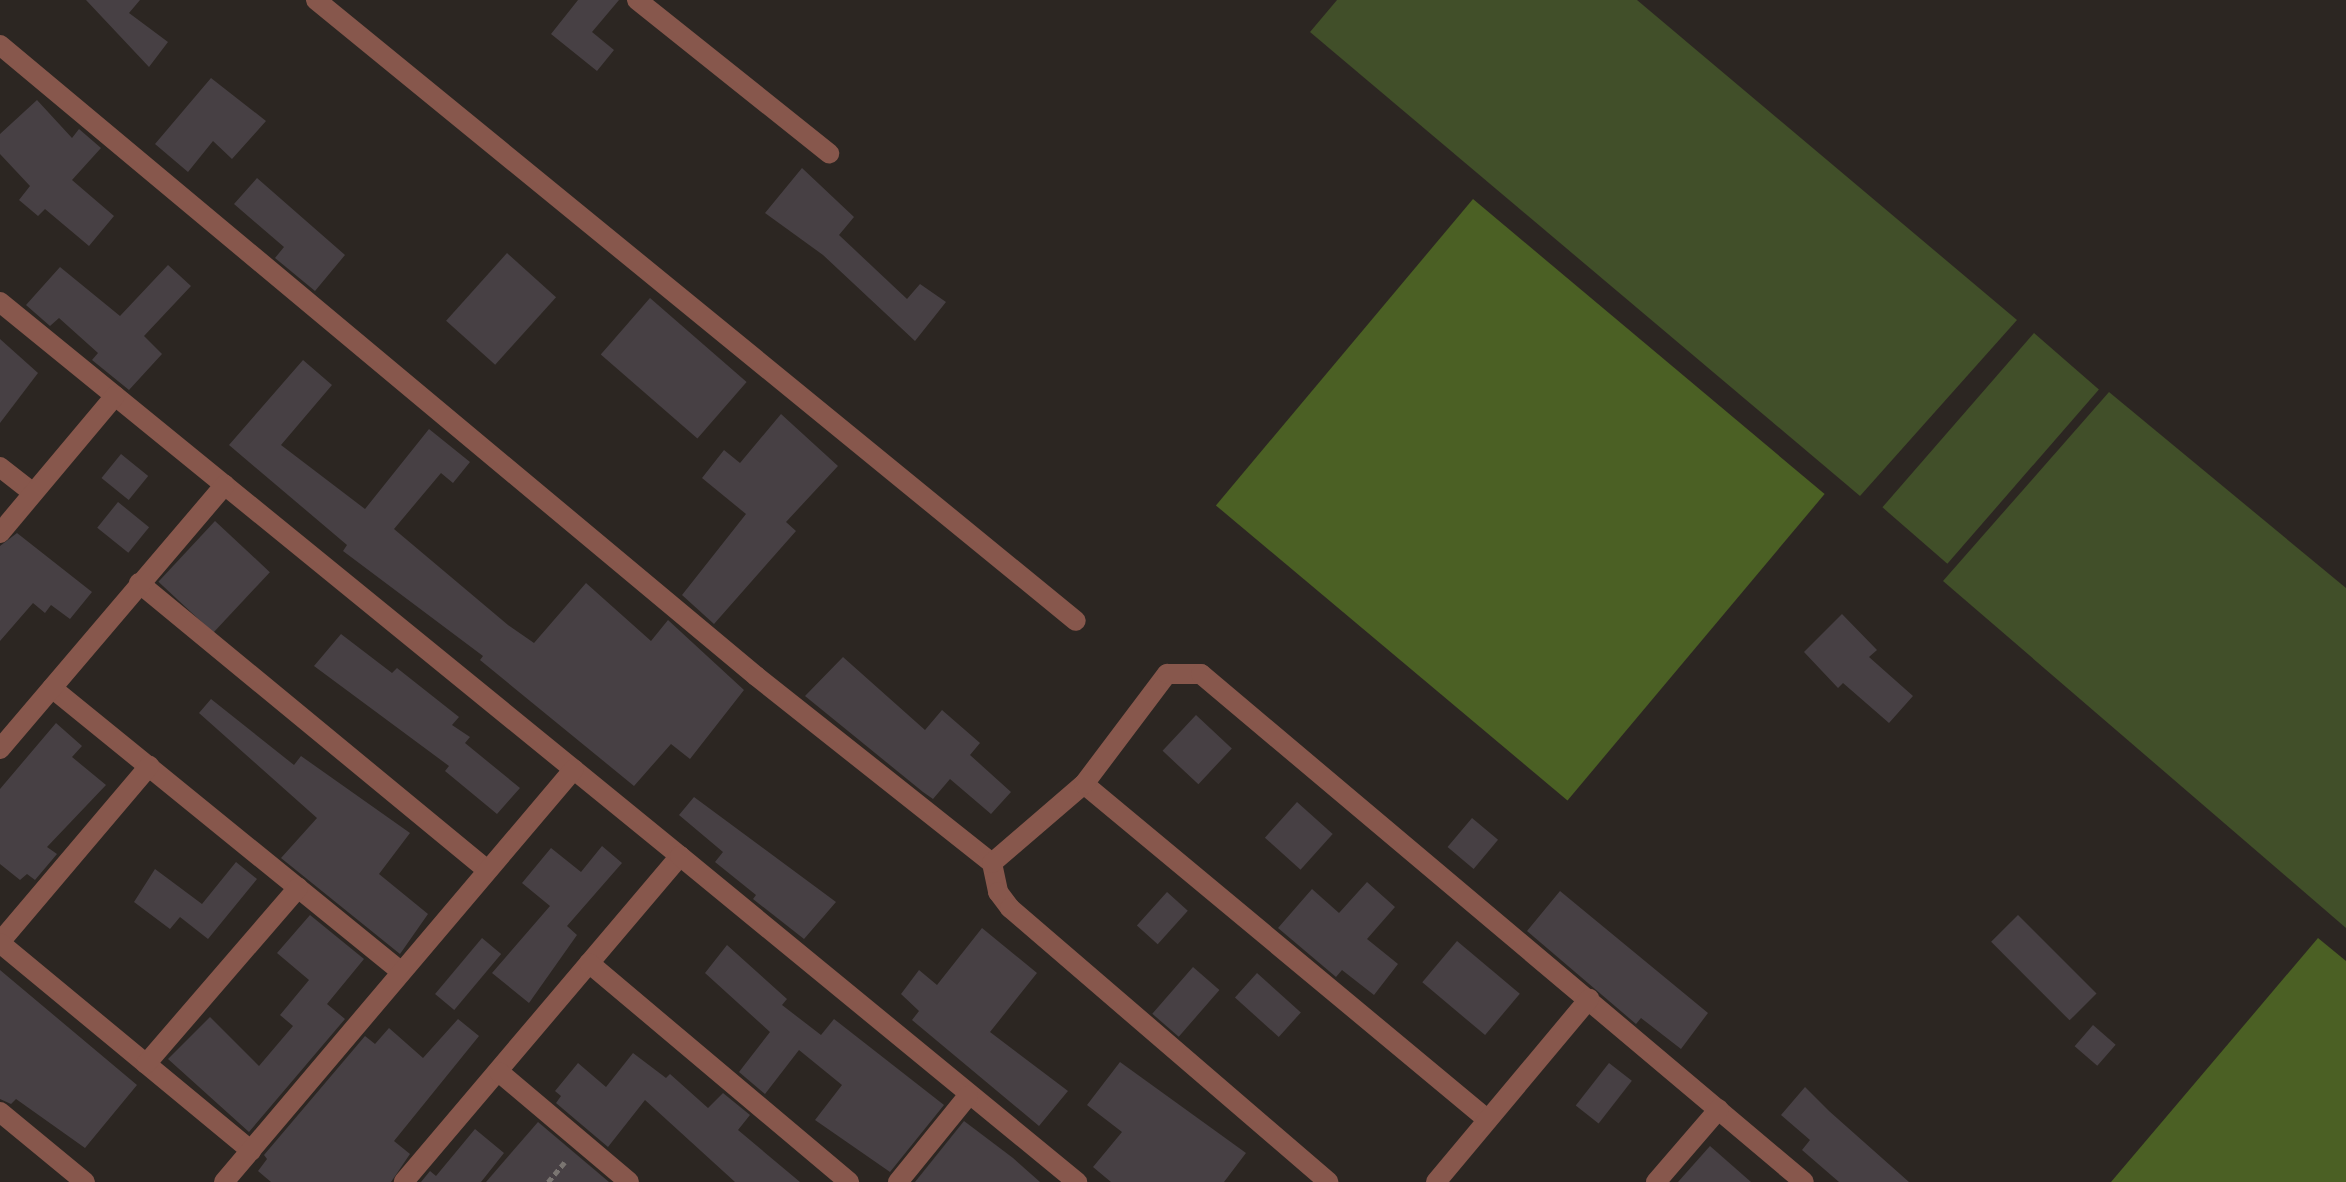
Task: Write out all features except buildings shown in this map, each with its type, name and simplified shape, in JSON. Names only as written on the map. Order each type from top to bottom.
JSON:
[{"type":"street","points":[[316,0],[1076,621]]},
{"type":"street","points":[[637,0],[829,153]]},
{"type":"street","points":[[0,45],[756,676],[992,863],[998,892],[1010,908],[1328,1182]]},
{"type":"street","points":[[0,302],[1074,1181]]},
{"type":"street","points":[[0,533],[115,396]]},
{"type":"street","points":[[0,467],[33,493]]},
{"type":"street","points":[[0,749],[225,485]]},
{"type":"street","points":[[139,583],[486,869]]},
{"type":"street","points":[[992,863],[1084,784],[1167,674],[1201,674],[1804,1182]]},
{"type":"street","points":[[52,688],[401,972]]},
{"type":"street","points":[[149,766],[0,942],[251,1151]]},
{"type":"street","points":[[224,1182],[486,869],[574,769]]},
{"type":"street","points":[[1084,784],[1488,1120]]},
{"type":"street","points":[[404,1182],[680,856]]},
{"type":"street","points":[[146,1064],[298,888]]},
{"type":"street","points":[[589,963],[849,1182]]},
{"type":"street","points":[[1436,1182],[1589,999]]},
{"type":"street","points":[[499,1072],[629,1182]]},
{"type":"street","points":[[898,1182],[968,1096]]},
{"type":"street","points":[[1656,1182],[1719,1109]]},
{"type":"street","points":[[0,1112],[85,1182]]},
{"type":"green space","points":[[1337,0],[1637,0],[2017,320],[1860,496],[1310,32]]},
{"type":"green space","points":[[1473,199],[1825,494],[1567,800],[1216,505]]},
{"type":"green space","points":[[2034,333],[2099,389],[1947,564],[1882,507]]},
{"type":"green space","points":[[2109,392],[2346,588],[2346,928],[1943,581]]},
{"type":"green space","points":[[2318,938],[2346,961],[2346,1182],[2111,1182]]}]
